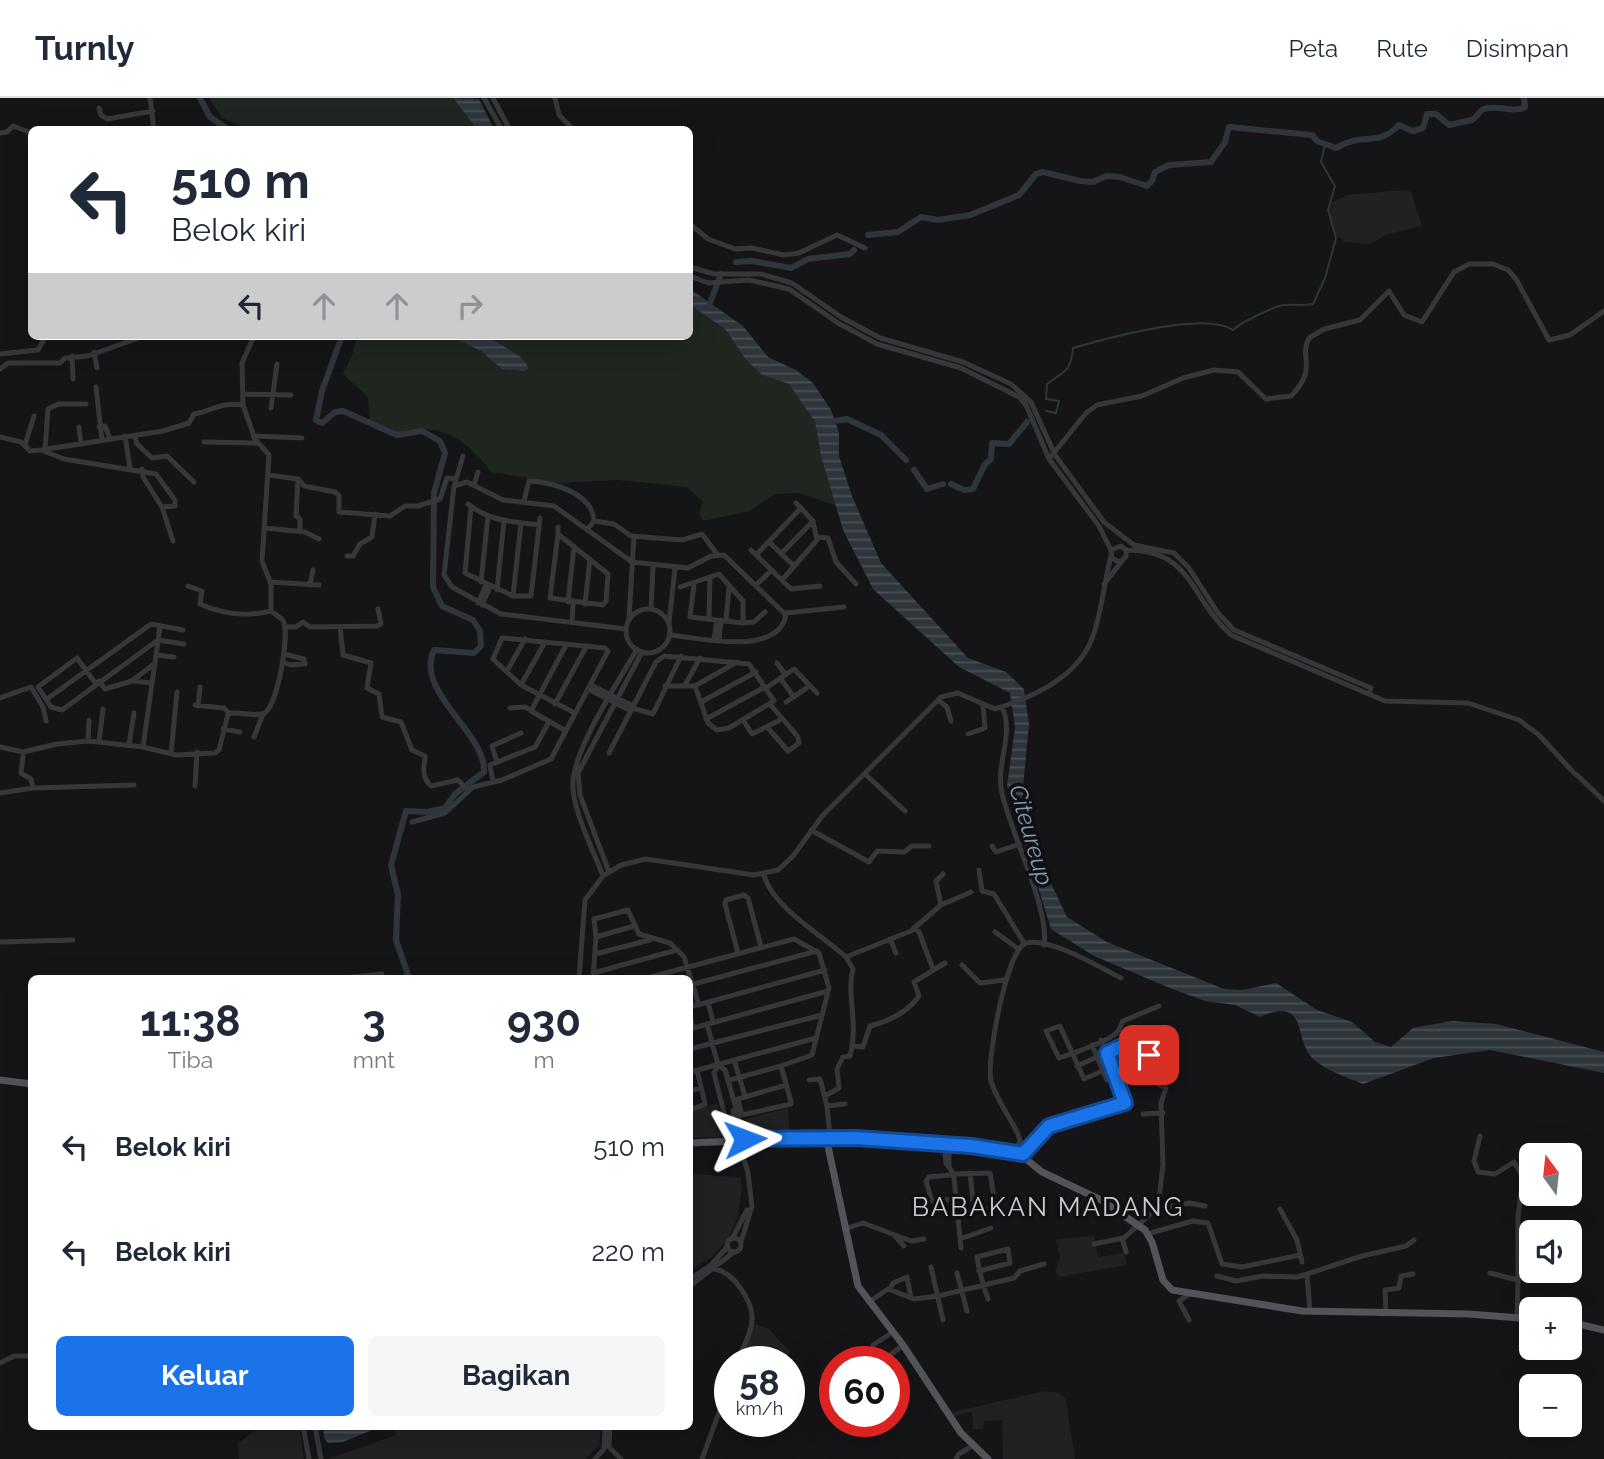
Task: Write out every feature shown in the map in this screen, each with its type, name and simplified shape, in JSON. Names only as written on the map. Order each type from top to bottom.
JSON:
[{"type":"main road","points":[[0,1080],[28,1084]]},
{"type":"main road","points":[[693,1143],[828,1137],[947,1143],[1019,1152],[1042,1172],[1101,1200],[1137,1224],[1147,1234],[1166,1286],[1191,1293],[1310,1311],[1517,1318]]},
{"type":"main road","points":[[828,1137],[827,1154],[853,1273],[869,1303],[903,1345],[972,1446],[988,1459]]},
{"type":"main road","points":[[814,1138],[827,1154]]},
{"type":"main road","points":[[1582,1325],[1604,1330]]},
{"type":"street","points":[[150,98],[153,126]]},
{"type":"street","points":[[484,98],[500,126]]},
{"type":"street","points":[[493,98],[508,126]]},
{"type":"street","points":[[555,98],[559,115],[570,126]]},
{"type":"street","points":[[99,108],[101,115],[107,119],[153,111]]},
{"type":"street","points":[[1,134],[12,126],[28,131]]},
{"type":"street","points":[[693,226],[708,239],[734,249],[752,248],[784,255],[799,253],[833,236],[851,239],[865,248]]},
{"type":"street","points":[[1049,459],[1055,455],[1086,413],[1097,405],[1142,396],[1169,382],[1214,370],[1238,372],[1266,399],[1291,396],[1307,372],[1306,344],[1309,338],[1324,329],[1360,320],[1389,291],[1404,315],[1422,322],[1446,281],[1469,264],[1493,264],[1508,270],[1549,340],[1577,332],[1604,311]]},
{"type":"street","points":[[693,268],[714,274],[761,274],[792,283],[841,317],[880,338],[963,362],[1011,384],[1031,402],[1055,455],[1104,522],[1130,548],[1145,554]]},
{"type":"street","points":[[693,277],[708,283],[760,281],[789,289],[838,323],[877,344],[961,368],[1007,390],[1026,405],[1049,459],[1100,526],[1113,551],[1115,561],[1145,554],[1163,555],[1177,564],[1213,617],[1231,635],[1366,691],[1398,703],[1468,703],[1500,712],[1529,726],[1604,801]]},
{"type":"street","points":[[0,354],[38,350],[44,340]]},
{"type":"street","points":[[0,369],[5,364],[60,363],[63,358],[132,340]]},
{"type":"street","points":[[252,340],[242,363],[243,405],[253,436],[268,452],[262,561],[270,582],[271,611]]},
{"type":"street","points":[[94,352],[97,368]]},
{"type":"street","points":[[72,356],[73,379]]},
{"type":"street","points":[[271,408],[277,364]]},
{"type":"street","points":[[96,387],[102,441]]},
{"type":"street","points":[[243,394],[291,395]]},
{"type":"street","points":[[0,437],[25,445],[30,451],[43,450],[188,423],[194,414],[209,412],[224,403],[243,405]]},
{"type":"street","points":[[43,450],[48,409],[58,404],[86,404]]},
{"type":"street","points":[[25,445],[34,416]]},
{"type":"street","points":[[99,427],[105,426],[110,439]]},
{"type":"street","points":[[79,427],[81,443]]},
{"type":"street","points":[[134,435],[137,444],[152,458],[167,456],[194,482]]},
{"type":"street","points":[[125,436],[130,468]]},
{"type":"street","points":[[253,436],[302,438]]},
{"type":"street","points":[[204,442],[257,443]]},
{"type":"street","points":[[43,450],[64,459],[156,474],[175,500],[175,506],[162,507]]},
{"type":"street","points":[[463,456],[455,482],[444,575],[452,587],[480,604],[512,617],[626,629]]},
{"type":"street","points":[[142,470],[143,477],[162,507],[173,541]]},
{"type":"street","points":[[474,485],[478,472]]},
{"type":"street","points":[[268,475],[298,480],[304,486],[338,494],[340,512],[390,516],[405,506],[440,499],[447,478],[474,485],[503,500],[524,500],[554,506],[632,562],[675,568],[695,566],[717,554]]},
{"type":"street","points":[[298,480],[296,517],[300,519],[300,532]]},
{"type":"street","points":[[524,500],[529,481],[565,489],[589,506],[594,521]]},
{"type":"street","points":[[470,505],[488,516],[521,523],[539,522],[531,596],[513,596],[488,586],[464,570],[470,505]]},
{"type":"street","points":[[782,580],[816,543],[813,521],[799,506],[769,542],[754,553],[782,580],[795,590],[820,586]]},
{"type":"street","points":[[347,556],[354,555],[359,544],[372,537],[375,514]]},
{"type":"street","points":[[488,516],[484,554],[488,586]]},
{"type":"street","points":[[480,604],[500,555],[504,521]]},
{"type":"street","points":[[587,530],[594,521]]},
{"type":"street","points":[[594,521],[614,524],[634,536],[682,540],[702,534],[717,554],[727,557],[786,613]]},
{"type":"street","points":[[781,554],[813,521]]},
{"type":"street","points":[[513,596],[521,523]]},
{"type":"street","points":[[558,527],[550,596],[554,600],[604,604],[609,578],[606,572],[558,534]]},
{"type":"street","points":[[265,528],[300,532],[319,539]]},
{"type":"street","points":[[634,536],[626,629],[631,644],[639,651],[660,649],[670,635],[675,568]]},
{"type":"street","points":[[817,537],[828,538],[836,562],[856,584]]},
{"type":"street","points":[[579,975],[585,900],[606,874],[628,862],[646,859],[764,875],[787,862],[811,830],[944,695],[958,693],[992,709],[1030,696],[1066,675],[1086,650],[1096,628],[1102,586],[1113,551],[1121,537]]},
{"type":"street","points":[[769,542],[794,566]]},
{"type":"street","points":[[572,623],[570,582],[574,546]]},
{"type":"street","points":[[1113,551],[1130,548],[1174,553],[1189,568],[1218,613],[1234,630],[1366,691]]},
{"type":"street","points":[[1102,586],[1130,548]]},
{"type":"street","points":[[484,554],[500,555]]},
{"type":"street","points":[[585,604],[590,559]]},
{"type":"street","points":[[651,609],[653,566]]},
{"type":"street","points":[[680,587],[694,585],[724,569]]},
{"type":"street","points":[[310,585],[313,570]]},
{"type":"street","points":[[757,584],[772,570]]},
{"type":"street","points":[[719,574],[743,601],[743,623]]},
{"type":"street","points":[[709,619],[710,577]]},
{"type":"street","points":[[270,582],[318,585]]},
{"type":"street","points":[[570,582],[587,584]]},
{"type":"street","points":[[694,585],[687,616],[743,623],[754,622],[765,612]]},
{"type":"street","points":[[188,586],[202,591],[200,604],[220,612],[246,615],[271,611],[283,620],[286,627],[284,654],[270,706],[263,714],[254,737]]},
{"type":"street","points":[[717,640],[729,587]]},
{"type":"street","points":[[629,605],[638,611]]},
{"type":"street","points":[[786,613],[844,607]]},
{"type":"street","points":[[286,627],[296,627],[303,622],[310,627],[379,626],[378,609]]},
{"type":"street","points":[[628,622],[638,611],[651,609],[659,611],[669,623]]},
{"type":"street","points":[[670,635],[717,640],[760,640],[785,621],[786,613]]},
{"type":"street","points":[[47,699],[151,624],[183,630]]},
{"type":"street","points":[[340,626],[342,654],[371,663],[367,689],[379,694],[382,717],[401,722],[412,750],[425,756],[422,773],[426,782],[434,787],[459,781],[467,789]]},
{"type":"street","points":[[143,747],[160,627]]},
{"type":"street","points":[[412,822],[445,813],[467,789],[549,760],[590,687],[608,651],[503,638],[493,658],[521,685],[575,713]]},
{"type":"street","points":[[507,671],[525,639]]},
{"type":"street","points":[[154,664],[132,681],[105,689],[98,682],[86,671],[77,658],[38,687],[51,707],[62,710],[98,682],[158,640],[184,644]]},
{"type":"street","points":[[521,685],[545,642]]},
{"type":"street","points":[[531,710],[566,645]]},
{"type":"street","points":[[555,704],[586,647]]},
{"type":"street","points":[[606,874],[580,795],[578,779],[580,768],[612,698],[639,651]]},
{"type":"street","points":[[282,662],[291,665],[305,664],[304,659],[284,654]]},
{"type":"street","points":[[156,655],[174,657]]},
{"type":"street","points":[[609,752],[658,659],[667,655],[751,665],[774,699],[743,720],[720,730],[711,727],[706,719],[695,686]]},
{"type":"street","points":[[590,687],[632,708],[653,714],[681,656]]},
{"type":"street","points":[[685,685],[699,658]]},
{"type":"street","points":[[665,686],[695,686],[737,662]]},
{"type":"street","points":[[778,663],[794,697]]},
{"type":"street","points":[[706,719],[794,669],[808,687],[817,693]]},
{"type":"street","points":[[701,702],[756,672]]},
{"type":"street","points":[[132,681],[152,684]]},
{"type":"street","points":[[0,698],[31,687],[43,707],[46,721]]},
{"type":"street","points":[[200,687],[196,706],[224,708],[229,713],[263,714]]},
{"type":"street","points":[[786,702],[808,687]]},
{"type":"street","points":[[171,754],[177,692]]},
{"type":"street","points":[[939,699],[947,707],[951,722]]},
{"type":"street","points":[[767,726],[787,750],[792,751],[799,739],[770,704]]},
{"type":"street","points":[[968,734],[985,728],[983,705]]},
{"type":"street","points":[[1004,706],[1008,722],[1000,784],[1041,917],[1044,945]]},
{"type":"street","points":[[510,708],[525,707],[566,731]]},
{"type":"street","points":[[99,742],[103,709]]},
{"type":"street","points":[[129,745],[134,713]]},
{"type":"street","points":[[0,747],[23,754],[57,744],[88,741],[143,747],[171,754],[218,752],[229,713]]},
{"type":"street","points":[[743,720],[752,734],[782,719]]},
{"type":"street","points":[[88,741],[89,720]]},
{"type":"street","points":[[493,782],[490,766],[537,746],[549,722]]},
{"type":"street","points":[[223,729],[240,732]]},
{"type":"street","points":[[497,762],[493,746],[521,733]]},
{"type":"street","points":[[195,786],[197,752]]},
{"type":"street","points":[[23,754],[21,773],[31,779],[33,788]]},
{"type":"street","points":[[865,774],[905,811]]},
{"type":"street","points":[[0,793],[33,788],[134,785]]},
{"type":"street","points":[[811,830],[868,862],[877,851],[904,852],[912,846],[929,846]]},
{"type":"street","points":[[992,846],[996,852],[1020,844]]},
{"type":"street","points":[[979,870],[982,891],[994,894],[1009,923],[1024,943]]},
{"type":"street","points":[[941,905],[936,881],[943,874]]},
{"type":"street","points":[[764,875],[770,893],[801,923],[820,933],[846,957],[853,971],[849,980],[855,1014],[853,1046],[850,1056],[842,1058],[838,1065],[839,1089],[825,1096]]},
{"type":"street","points":[[846,957],[914,928],[941,905],[967,894]]},
{"type":"street","points":[[738,953],[725,904],[726,900],[744,895],[748,898],[761,947]]},
{"type":"street","points":[[593,975],[596,936],[594,919],[628,910],[634,926],[642,936],[670,943],[689,967],[690,975]]},
{"type":"street","points":[[596,936],[634,926]]},
{"type":"street","points":[[914,928],[919,932],[933,969]]},
{"type":"street","points":[[995,932],[1017,948]]},
{"type":"street","points":[[595,954],[652,939]]},
{"type":"street","points":[[658,975],[794,939],[817,951],[825,970],[828,991],[810,1058],[739,1078],[730,1084],[723,1083],[718,1090]]},
{"type":"street","points":[[890,939],[896,953]]},
{"type":"street","points":[[0,942],[73,940]]},
{"type":"street","points":[[1019,1152],[1018,1133],[990,1077],[1004,980],[1017,948],[1024,943],[1044,945],[1070,953],[1121,978]]},
{"type":"street","points":[[596,975],[677,950]]},
{"type":"street","points":[[693,985],[817,951]]},
{"type":"street","points":[[853,1046],[864,1047],[870,1026],[888,1021],[912,1004],[919,996],[914,982],[945,963]]},
{"type":"street","points":[[962,965],[983,984],[1004,980]]},
{"type":"street","points":[[693,1006],[825,970]]},
{"type":"street","points":[[372,975],[382,974]]},
{"type":"street","points":[[693,988],[699,1005]]},
{"type":"street","points":[[693,1027],[828,991]]},
{"type":"street","points":[[693,1284],[741,1248],[751,1209],[751,1190],[739,1141],[730,1084],[725,1070],[718,1065],[712,1042],[708,1002]]},
{"type":"street","points":[[1132,1058],[1084,1079],[1071,1054],[1060,1026],[1047,1030],[1057,1058],[1071,1054],[1118,1032],[1123,1021],[1159,1006]]},
{"type":"street","points":[[693,1048],[822,1015]]},
{"type":"street","points":[[1107,1053],[1131,1042],[1143,1042],[1166,1031]]},
{"type":"street","points":[[693,1109],[705,1105],[693,1071],[817,1038]]},
{"type":"street","points":[[1019,1152],[1049,1126],[1124,1105],[1126,1099],[1101,1040]]},
{"type":"street","points":[[1143,1042],[1149,1050],[1158,1084],[1166,1086],[1163,1165],[1157,1209]]},
{"type":"street","points":[[1092,1045],[1107,1080]]},
{"type":"street","points":[[1077,1066],[1097,1058]]},
{"type":"street","points":[[734,1060],[745,1096]]},
{"type":"street","points":[[718,1065],[714,1073],[718,1090],[728,1115],[733,1120]]},
{"type":"street","points":[[781,1066],[786,1085],[791,1104],[745,1117],[737,1101],[745,1096],[786,1085]]},
{"type":"street","points":[[1117,1080],[1135,1072]]},
{"type":"street","points":[[809,1080],[819,1078],[827,1107],[828,1137]]},
{"type":"street","points":[[730,1084],[728,1093],[736,1133]]},
{"type":"street","points":[[693,1090],[701,1088]]},
{"type":"street","points":[[718,1090],[739,1141]]},
{"type":"street","points":[[827,1107],[845,1104]]},
{"type":"street","points":[[1143,1114],[1163,1113]]},
{"type":"street","points":[[1480,1136],[1474,1161],[1478,1172],[1495,1174],[1514,1162],[1523,1177],[1518,1217],[1517,1318]]},
{"type":"street","points":[[947,1143],[949,1166],[954,1175],[961,1248]]},
{"type":"street","points":[[970,1173],[974,1210]]},
{"type":"street","points":[[956,1199],[932,1201],[926,1181],[929,1177],[990,1173],[995,1204],[957,1211]]},
{"type":"street","points":[[693,1277],[711,1265],[728,1246],[744,1220],[751,1190]]},
{"type":"street","points":[[1094,1244],[1122,1238],[1157,1209],[1190,1203],[1205,1206]]},
{"type":"street","points":[[1280,1209],[1297,1240],[1302,1262]]},
{"type":"street","points":[[1147,1234],[1190,1222],[1208,1223],[1222,1264],[1236,1267],[1300,1255]]},
{"type":"street","points":[[844,1229],[863,1223],[911,1241],[924,1239]]},
{"type":"street","points":[[960,1239],[991,1228]]},
{"type":"street","points":[[893,1233],[904,1246]]},
{"type":"street","points":[[732,1238],[741,1242]]},
{"type":"street","points":[[1122,1238],[1126,1252]]},
{"type":"street","points":[[1217,1276],[1236,1280],[1263,1276],[1290,1279],[1307,1276],[1362,1256],[1406,1246],[1414,1240]]},
{"type":"street","points":[[728,1246],[734,1252]]},
{"type":"street","points":[[979,1271],[1010,1263],[1007,1250],[977,1256],[979,1271],[988,1299]]},
{"type":"street","points":[[890,1289],[911,1298],[938,1296],[1014,1278],[1020,1271],[1044,1264]]},
{"type":"street","points":[[931,1267],[943,1320]]},
{"type":"street","points":[[715,1269],[726,1272],[735,1281],[751,1308],[752,1325],[743,1346]]},
{"type":"street","points":[[957,1273],[967,1311]]},
{"type":"street","points":[[1490,1273],[1518,1280]]},
{"type":"street","points":[[1385,1312],[1385,1290],[1399,1287],[1401,1276],[1413,1274]]},
{"type":"street","points":[[1307,1276],[1310,1311]]},
{"type":"street","points":[[869,1303],[890,1289],[892,1283],[906,1277],[911,1298]]},
{"type":"street","points":[[1189,1320],[1179,1301],[1191,1293]]},
{"type":"street","points":[[873,1345],[893,1332]]},
{"type":"street","points":[[0,1363],[14,1356],[28,1356]]},
{"type":"street","points":[[702,1459],[714,1426]]},
{"type":"street","points":[[304,1430],[309,1459]]},
{"type":"street","points":[[316,1430],[321,1459]]},
{"type":"street","points":[[595,1459],[604,1449],[606,1430]]},
{"type":"street","points":[[607,1430],[609,1447],[621,1459]]},
{"type":"street","points":[[956,1459],[972,1446]]},
{"type":"shaded area","points":[[209,98],[453,98],[475,126],[241,126],[222,118]]},
{"type":"shaded area","points":[[1406,190],[1411,192],[1422,226],[1388,234],[1370,244],[1345,242],[1336,235],[1328,210],[1332,202],[1347,195]]},
{"type":"shaded area","points":[[693,307],[725,329],[746,360],[762,375],[789,384],[815,422],[821,456],[837,506],[799,493],[775,494],[749,511],[703,521],[699,513],[703,502],[687,487],[618,480],[558,483],[491,472],[480,458],[450,435],[422,429],[391,431],[370,421],[368,397],[343,374],[356,340],[693,340]]},
{"type":"shaded area","points":[[717,1103],[727,1137],[693,1137],[693,1110]]},
{"type":"shaded area","points":[[788,1108],[789,1133],[746,1136],[742,1120]]},
{"type":"shaded area","points":[[693,1175],[741,1178],[742,1187],[737,1219],[728,1239],[712,1257],[693,1269]]},
{"type":"shaded area","points":[[1094,1236],[1098,1257],[1124,1253],[1127,1265],[1059,1277],[1055,1272],[1060,1257],[1056,1239]]},
{"type":"shaded area","points":[[755,1324],[769,1329],[785,1346],[747,1346]]},
{"type":"shaded area","points":[[1044,1391],[1060,1393],[1066,1400],[1075,1459],[1003,1459],[1002,1420],[984,1421],[983,1429],[973,1429],[972,1412],[954,1416],[952,1412]]},
{"type":"shaded area","points":[[256,1430],[300,1430],[304,1459],[239,1459],[238,1443]]},
{"type":"shaded area","points":[[394,1430],[601,1430],[599,1446],[585,1459],[328,1459],[396,1435]]},
{"type":"water","points":[[453,98],[479,99],[492,126],[475,126]]},
{"type":"water","name":"Citeureup","points":[[693,291],[743,326],[768,357],[796,370],[813,383],[831,410],[839,432],[839,456],[852,496],[881,563],[968,658],[1006,672],[1024,689],[1029,724],[1023,787],[1046,873],[1067,917],[1107,942],[1224,989],[1243,990],[1276,983],[1317,1010],[1352,1022],[1375,1042],[1391,1047],[1413,1028],[1452,1021],[1496,1024],[1604,1052],[1604,1073],[1490,1050],[1434,1058],[1363,1084],[1334,1072],[1314,1059],[1305,1046],[1292,1014],[1285,1011],[1260,1017],[1235,1005],[1205,1001],[1094,956],[1051,929],[1007,786],[1015,728],[1010,693],[959,667],[873,589],[843,530],[821,456],[815,422],[789,384],[762,375],[746,360],[725,329],[693,307]]},
{"type":"water","points":[[459,340],[493,340],[521,357],[529,368],[525,371],[502,369],[481,351]]},
{"type":"water","points":[[323,1430],[372,1430],[343,1442],[328,1443]]},
{"type":"waterway","points":[[200,98],[210,117],[223,126]]},
{"type":"waterway","points":[[868,235],[898,232],[921,217],[938,220],[970,215],[1019,195],[1036,174],[1043,172],[1093,182],[1106,176],[1120,177],[1147,186],[1155,172],[1169,165],[1211,162],[1225,142],[1229,127],[1312,135],[1317,141],[1336,148],[1355,140],[1384,136],[1399,125],[1412,131],[1423,128],[1427,114],[1436,114],[1449,125],[1472,120],[1482,110],[1489,108],[1520,109],[1525,107],[1524,98]]},
{"type":"waterway","points":[[1046,411],[1056,413],[1059,401],[1046,399],[1047,384],[1068,367],[1073,348],[1132,333],[1179,325],[1201,323],[1220,325],[1233,330],[1279,306],[1313,304],[1325,278],[1336,238],[1328,210],[1335,186],[1321,162],[1325,145]]},
{"type":"waterway","points":[[736,262],[752,261],[791,268],[808,259],[850,254],[854,250]]},
{"type":"waterway","points":[[708,308],[721,274]]},
{"type":"waterway","points":[[341,340],[322,391],[316,420],[322,423],[335,412],[343,411],[397,435],[422,431],[440,441],[445,453],[434,493],[433,587],[442,606],[473,620],[480,631],[481,646],[474,653],[434,650],[430,666],[442,697],[482,757],[484,772],[455,794],[445,808],[427,812],[406,811],[391,865],[398,895],[396,940],[408,975]]},
{"type":"waterway","points":[[828,422],[847,419],[881,435],[906,460]]},
{"type":"waterway","points":[[951,484],[964,490],[973,489],[985,464],[991,459],[992,443],[1009,444],[1027,422]]},
{"type":"waterway","points":[[914,470],[927,489],[943,484]]},
{"type":"district","name":"BABAKAN MADANG","points":[[1048,1207]]},
{"type":"route","points":[[745,1139],[856,1138],[944,1143],[1004,1149],[1023,1154],[1049,1126],[1125,1103],[1126,1097],[1107,1053],[1131,1042],[1143,1042],[1149,1055]]}]
